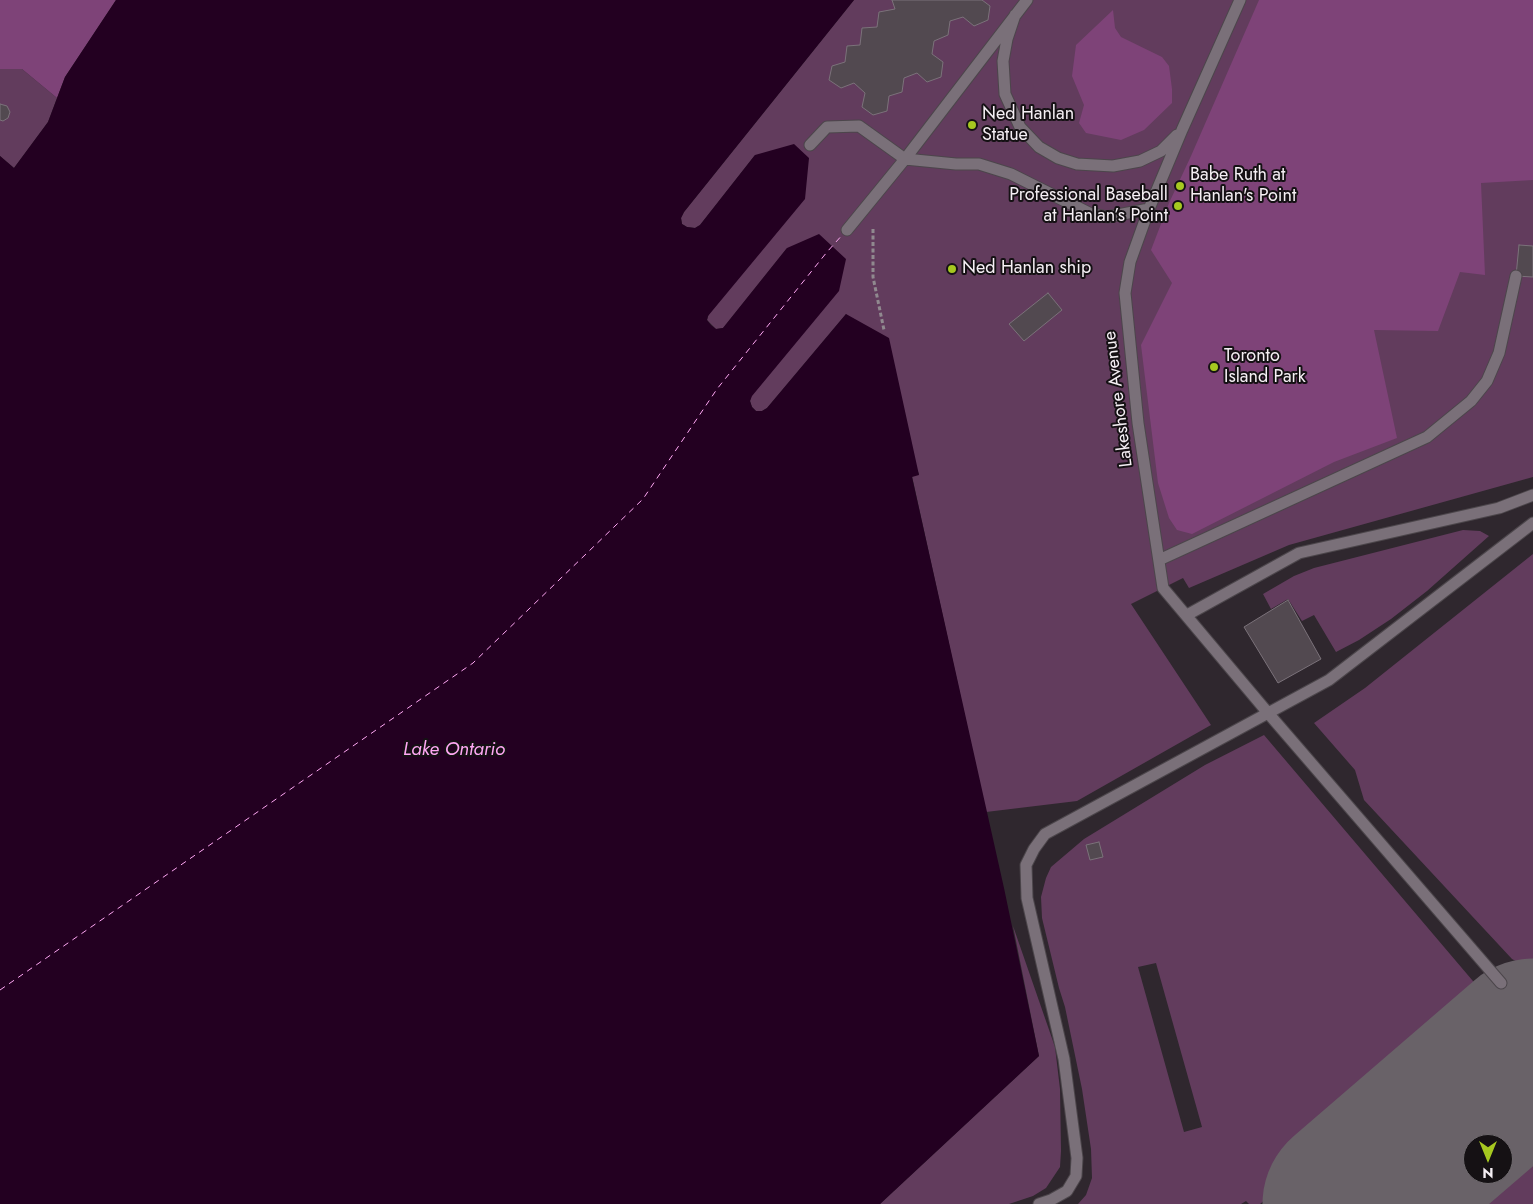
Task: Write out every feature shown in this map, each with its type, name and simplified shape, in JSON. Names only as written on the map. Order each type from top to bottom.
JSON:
[{"type":"lane","name":"Lakeshore Avenue","points":[[847,230],[905,159],[1027,0]]},
{"type":"lane","name":"Lakeshore Avenue","points":[[1187,615],[1163,588],[1138,422],[1125,293],[1130,262],[1149,209],[1240,0]]},
{"type":"lane","name":"Lakeshore Avenue","points":[[1015,15],[1007,39],[1003,61],[1005,94],[1020,127],[1039,147],[1058,158],[1077,164],[1113,166],[1140,161],[1161,151],[1182,130]]},
{"type":"lane","points":[[810,144],[827,127],[859,126],[905,159],[956,164],[979,164],[1011,174],[1089,213],[1107,217],[1149,209]]},
{"type":"lane","points":[[1159,560],[1428,437],[1471,401],[1487,381],[1499,353],[1516,276]]},
{"type":"lane","points":[[1501,982],[1268,712],[1187,615],[1299,553],[1499,508],[1533,494]]},
{"type":"lane","points":[[1039,1204],[1067,1191],[1076,1176],[1076,1158],[1064,1059],[1027,898],[1026,864],[1034,849],[1045,834],[1329,680],[1533,523]]},
{"type":"path","points":[[873,198],[873,277],[884,330]]},
{"type":"shaded area","points":[[0,0],[116,0],[65,77],[57,98],[22,69],[0,69]]},
{"type":"shaded area","name":"Toronto Island Park","points":[[854,0],[1533,0],[1533,477],[1289,545],[1189,588],[1183,578],[1131,604],[1211,725],[1077,801],[986,812],[912,476],[919,474],[846,314],[767,408],[762,411],[756,411],[750,401],[787,248],[723,328],[716,329],[707,320],[755,155],[700,225],[695,228],[687,227],[682,224],[681,218]]},
{"type":"shaded area","points":[[1259,0],[1533,0],[1533,180],[1481,183],[1485,275],[1460,272],[1438,331],[1374,330],[1397,438],[1334,462],[1192,534],[1177,530],[1169,518],[1158,483],[1141,345],[1172,283],[1151,250],[1169,203]]},
{"type":"shaded area","points":[[1113,10],[1115,28],[1121,37],[1162,57],[1169,66],[1172,89],[1172,103],[1144,130],[1121,140],[1086,133],[1079,123],[1084,105],[1072,76],[1076,45]]},
{"type":"shaded area","points":[[0,69],[22,69],[57,98],[48,122],[14,168],[0,156]]},
{"type":"shaded area","points":[[1463,530],[1480,531],[1489,536],[1427,591],[1391,619],[1359,640],[1336,652],[1314,615],[1302,621],[1288,599],[1271,609],[1263,594],[1294,576],[1314,568]]},
{"type":"shaded area","points":[[1533,554],[1533,966],[1527,967],[1512,959],[1364,800],[1355,770],[1314,723],[1365,688]]},
{"type":"shaded area","points":[[1264,735],[1478,987],[1482,998],[1483,1010],[1476,1022],[1260,1204],[1249,1204],[1246,1201],[1241,1204],[1078,1204],[1086,1195],[1092,1178],[1091,1149],[1082,1089],[1065,1007],[1042,918],[1041,897],[1046,878],[1051,867],[1084,839],[1205,765]],"holes":[[[1156,963],[1202,1127],[1184,1132],[1138,967]]]},
{"type":"shaded area","points":[[1013,926],[1055,1047],[1060,1089],[1060,1167],[1046,1188],[1033,1196],[1009,1204],[880,1204],[1039,1056]]},
{"type":"shaded area","points":[[1533,1132],[1533,1204],[1448,1204],[1471,1184],[1513,1184],[1513,1149]]},
{"type":"water","name":"Lake Ontario","points":[[116,0],[854,0],[681,218],[682,224],[687,227],[695,228],[700,225],[755,155],[794,144],[809,158],[805,199],[708,316],[707,320],[716,329],[723,328],[787,248],[819,234],[846,259],[839,291],[752,396],[750,401],[756,411],[762,411],[767,408],[846,314],[889,338],[919,475],[912,477],[1004,888],[1039,1056],[880,1204],[0,1204],[0,156],[14,168],[48,122],[65,77]]},
{"type":"building","points":[[892,0],[982,0],[990,6],[988,20],[974,26],[963,17],[950,21],[948,35],[934,41],[932,54],[943,62],[941,77],[927,82],[917,73],[904,78],[902,92],[889,96],[887,111],[873,115],[862,107],[865,93],[854,83],[841,88],[829,80],[832,66],[845,62],[847,46],[860,45],[862,28],[877,27],[879,12],[895,9]]},
{"type":"building","points":[[0,104],[7,106],[10,112],[8,118],[3,121],[0,120]]},
{"type":"building","points":[[1519,245],[1533,246],[1533,277],[1516,276]]},
{"type":"building","points":[[1048,293],[1062,310],[1024,341],[1009,324]]},
{"type":"building","points":[[1288,600],[1321,659],[1278,683],[1244,627]]},
{"type":"building","points":[[1099,842],[1103,857],[1090,860],[1086,845]]},
{"type":"ferry route","points":[[0,990],[473,663],[643,499],[717,389],[844,233]]},
{"type":"taxiway","points":[[1480,1093],[1533,1061]]},
{"type":"runway","points":[[1352,1204],[1533,1048]]},
{"type":"place","name":"Ned Hanlan Statue","points":[[972,125]]},
{"type":"place","name":"Babe Ruth at Hanlan's Point","points":[[1180,186]]},
{"type":"place","name":"Professional Baseball at Hanlan’s Point","points":[[1178,206]]},
{"type":"place","name":"Ned Hanlan ship","points":[[952,269]]},
{"type":"place","name":"Toronto Island Park","points":[[1214,367]]}]
